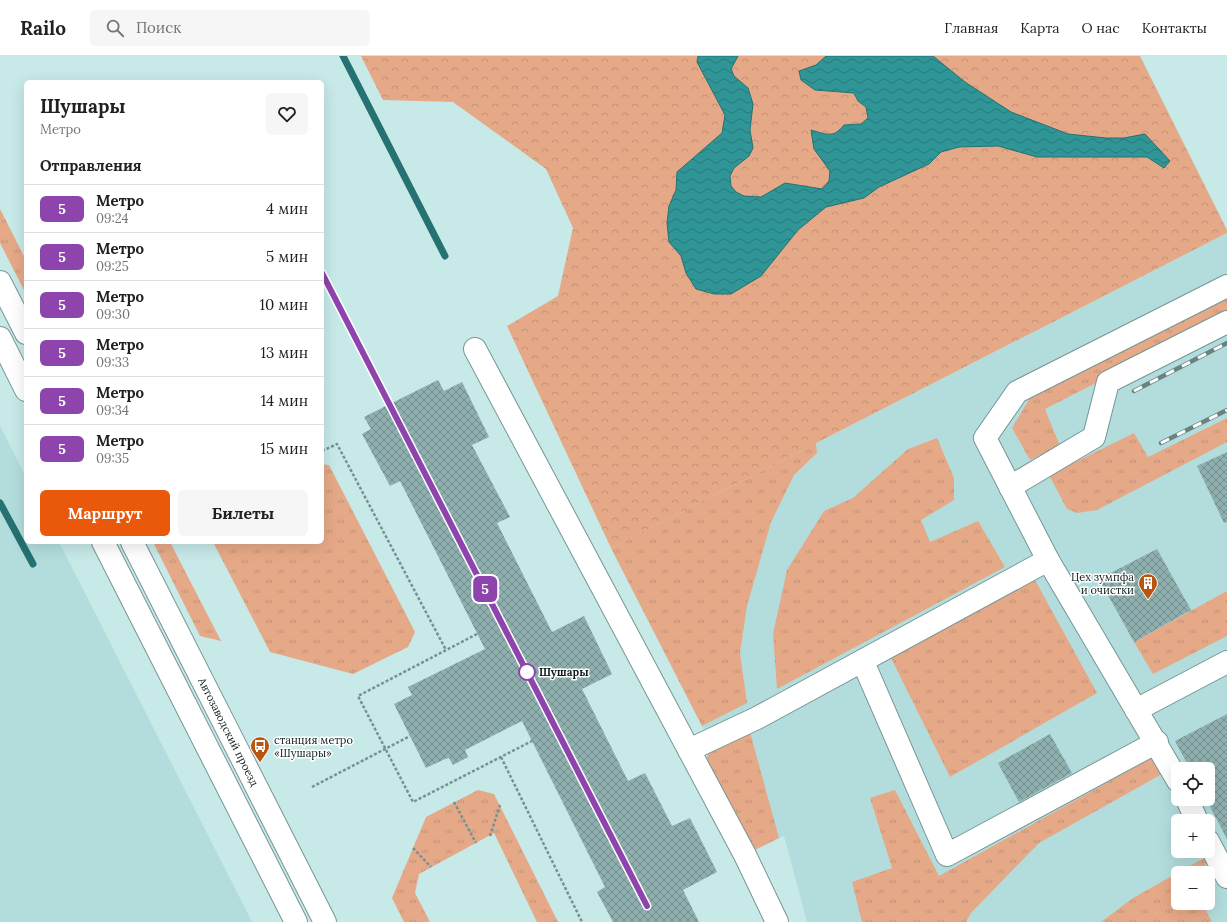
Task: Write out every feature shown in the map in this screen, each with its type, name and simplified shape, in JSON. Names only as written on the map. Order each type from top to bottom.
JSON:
[{"type":"street","points":[[0,282],[24,329]]},
{"type":"street","points":[[1171,768],[1048,560],[985,438],[1017,392],[1227,286]]},
{"type":"street","points":[[1010,487],[1094,437],[1108,382],[1227,322]]},
{"type":"street","points":[[0,338],[24,386]]},
{"type":"street","points":[[476,349],[745,855],[777,922]]},
{"type":"street","points":[[104,544],[296,922]]},
{"type":"street","name":"Автозаводский проезд","points":[[133,544],[325,922]]},
{"type":"street","points":[[689,750],[757,718],[863,662],[1048,560]]},
{"type":"street","points":[[863,662],[947,854],[1157,742]]},
{"type":"street","points":[[1136,710],[1227,662]]},
{"type":"street","points":[[1215,854],[1227,877]]},
{"type":"path","points":[[324,450],[337,444],[446,650]]},
{"type":"path","points":[[478,634],[358,696],[413,802],[532,741]]},
{"type":"path","points":[[312,787],[410,736]]},
{"type":"path","points":[[501,757],[582,922]]},
{"type":"path","points":[[454,802],[476,843]]},
{"type":"path","points":[[490,836],[500,805]]},
{"type":"path","points":[[413,848],[431,867]]},
{"type":"shaded area","points":[[1227,233],[1227,922],[807,922],[784,836],[765,845],[709,740],[611,548]]},
{"type":"shaded area","points":[[0,426],[24,473],[24,544],[60,544],[252,922],[0,922]]},
{"type":"green space","points":[[361,56],[1140,56],[1227,230],[1227,233],[611,548],[507,326],[558,296],[573,228],[546,169],[453,102],[383,100]]},
{"type":"green space","points":[[0,209],[24,256],[24,290],[0,243]]},
{"type":"green space","points":[[1227,295],[1227,316],[1045,409],[1060,446],[1030,460],[1012,428],[1034,391]]},
{"type":"green space","points":[[1227,418],[1227,442],[1097,510],[1077,513],[1067,509],[1049,475],[1134,433],[1148,457]]},
{"type":"green space","points":[[937,438],[954,478],[954,500],[921,520],[930,542],[978,521],[1005,567],[777,689],[773,634],[787,570],[824,511],[853,498],[908,449]]},
{"type":"green space","points":[[816,443],[817,453],[794,475],[771,522],[747,606],[740,653],[747,703],[702,726],[611,548]]},
{"type":"green space","points":[[324,464],[329,465],[415,632],[408,647],[353,674],[270,652],[214,544],[324,544]]},
{"type":"green space","points":[[154,544],[171,544],[221,641],[200,636]]},
{"type":"green space","points":[[1035,580],[1097,693],[950,777],[891,658]]},
{"type":"green space","points":[[1227,591],[1227,636],[1153,674],[1134,642]]},
{"type":"green space","points":[[750,732],[779,838],[753,851],[707,766],[707,756],[713,747]]},
{"type":"green space","points":[[1155,756],[1162,774],[1039,843],[971,913],[966,922],[862,922],[852,882],[892,868],[870,798],[895,790],[939,876]]},
{"type":"green space","points":[[478,790],[494,794],[558,922],[537,922],[494,833],[419,874],[415,893],[430,922],[404,922],[392,898],[426,817]]},
{"type":"green space","points":[[1204,858],[1206,862],[1206,866],[1190,866]]},
{"type":"green space","points":[[1171,877],[1171,910],[1206,910],[1212,922],[1101,922],[1133,898]]},
{"type":"water","points":[[698,56],[738,56],[731,69],[734,76],[748,88],[753,104],[750,130],[753,148],[749,156],[734,168],[730,176],[731,186],[736,192],[744,196],[761,197],[785,183],[822,189],[829,181],[830,171],[814,149],[811,130],[825,134],[833,134],[844,125],[861,124],[868,118],[866,107],[858,101],[854,93],[815,90],[801,80],[799,71],[816,65],[826,56],[933,56],[965,82],[1011,112],[1068,134],[1106,138],[1124,138],[1145,134],[1170,161],[1164,168],[1147,157],[1037,157],[998,146],[959,147],[941,152],[929,164],[879,187],[864,198],[826,207],[798,230],[761,276],[731,294],[714,294],[696,289],[686,273],[681,256],[669,242],[667,223],[669,206],[676,190],[677,172],[722,133],[725,115],[697,62]]},
{"type":"building","points":[[438,380],[444,391],[462,382],[489,437],[472,445],[510,517],[497,523],[552,632],[584,616],[612,674],[582,689],[628,781],[645,773],[672,826],[690,818],[717,872],[683,890],[699,922],[613,922],[597,892],[605,887],[522,721],[465,750],[468,757],[453,765],[449,758],[426,768],[394,704],[412,695],[408,687],[485,649],[400,481],[390,486],[362,434],[371,429],[364,417]]},
{"type":"building","points":[[1227,452],[1227,522],[1224,523],[1197,466]]},
{"type":"building","name":"Цех зумпфа и очистки","points":[[1157,549],[1191,610],[1134,642],[1099,579]]},
{"type":"building","points":[[1227,714],[1227,839],[1210,806],[1215,806],[1215,762],[1186,762],[1175,741]]},
{"type":"building","points":[[1050,734],[1072,773],[1019,802],[998,763]]},
{"type":"waterway","points":[[343,56],[445,256]]},
{"type":"waterway","points":[[0,503],[33,564]]},
{"type":"railway","points":[[1134,391],[1227,343]]},
{"type":"railway","points":[[1161,443],[1227,410]]},
{"type":"metro line","name":"5","points":[[324,277],[647,906]]},
{"type":"place","name":"Цех зумпфа и очистки","points":[[1148,600]]},
{"type":"place","name":"Шушары","points":[[527,672]]},
{"type":"place","name":"станция метро «Шушары»","points":[[260,763]]}]
